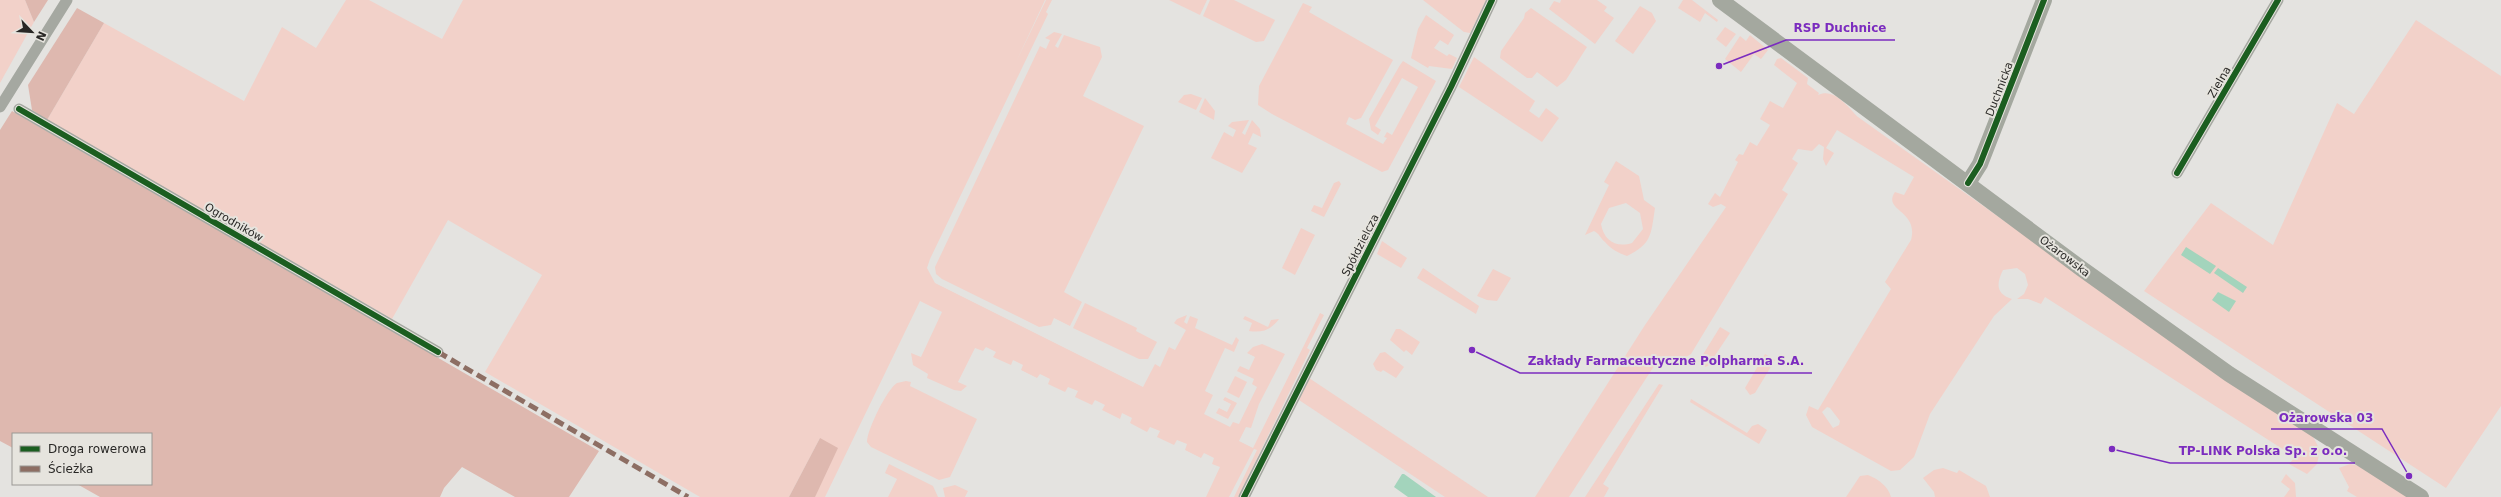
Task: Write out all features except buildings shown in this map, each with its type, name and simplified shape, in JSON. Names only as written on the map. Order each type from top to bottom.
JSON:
[{"type":"main road","name":"Ożarowska","points":[[1720,0],[2082,269],[2229,374],[2421,497]]},
{"type":"main road","name":"Duchnicka","points":[[1968,183],[1980,164],[2044,0]]},
{"type":"street","points":[[0,107],[67,0]]},
{"type":"street","name":"Spółdzielcza","points":[[1244,497],[1451,87],[1492,0]]},
{"type":"street","name":"Zielna","points":[[2177,173],[2278,0]]},
{"type":"street","name":"Ogrodników","points":[[19,109],[438,352]]},
{"type":"shaded area","points":[[0,0],[25,0],[34,22],[0,83]]},
{"type":"shaded area","points":[[25,0],[48,0],[34,22]]},
{"type":"shaded area","points":[[346,0],[369,0],[442,39],[463,0],[1045,0],[1016,62],[1046,0],[1052,0],[1046,12],[1048,14],[930,259],[927,268],[935,283],[1143,387],[1155,364],[1160,367],[1169,347],[1175,350],[1186,330],[1174,323],[1177,319],[1187,315],[1184,322],[1187,324],[1190,316],[1198,319],[1195,328],[1232,345],[1236,337],[1239,340],[1234,352],[1225,348],[1205,391],[1213,395],[1204,414],[1230,427],[1233,422],[1239,424],[1257,387],[1252,384],[1254,379],[1237,371],[1240,366],[1249,370],[1255,357],[1247,353],[1253,347],[1262,344],[1285,354],[1259,404],[1251,428],[1246,427],[1239,441],[1253,448],[1320,313],[1324,315],[1307,348],[1310,350],[1238,497],[1234,497],[1257,450],[1254,449],[1229,497],[1206,497],[1220,467],[1212,464],[1214,458],[1204,453],[1201,458],[1185,450],[1187,444],[1177,440],[1174,445],[1157,437],[1160,431],[1150,427],[1147,432],[1130,423],[1132,418],[1122,413],[1120,419],[1102,410],[1105,405],[1095,400],[1092,405],[1075,397],[1078,391],[1068,387],[1065,392],[1048,384],[1050,379],[1040,374],[1037,378],[1021,370],[1023,365],[1013,360],[1011,365],[993,357],[996,352],[986,347],[983,351],[975,348],[958,382],[967,386],[961,391],[954,390],[927,378],[928,374],[913,365],[911,353],[921,357],[942,312],[920,301],[825,497],[815,497],[820,438],[789,497],[700,497],[485,372],[542,275],[448,220],[392,319],[47,120],[104,23],[244,101],[282,27],[316,48]]},
{"type":"shaded area","points":[[1169,0],[1207,0],[1200,15]]},
{"type":"shaded area","points":[[1210,0],[1234,0],[1275,20],[1264,41],[1256,42],[1203,16]]},
{"type":"shaded area","points":[[1423,0],[1486,0],[1470,33],[1464,32]]},
{"type":"shaded area","points":[[1561,0],[1597,0],[1607,7],[1604,11],[1614,18],[1595,44],[1549,9],[1554,1],[1560,3]]},
{"type":"shaded area","points":[[1683,0],[1692,0],[1718,20],[1717,22],[1705,13],[1700,22],[1678,8]]},
{"type":"shaded area","points":[[1303,3],[1312,7],[1309,12],[1393,60],[1361,118],[1355,120],[1349,117],[1346,124],[1383,144],[1387,138],[1384,137],[1387,132],[1392,135],[1418,87],[1402,78],[1375,126],[1381,130],[1378,135],[1371,130],[1369,119],[1403,61],[1436,81],[1388,170],[1382,172],[1272,114],[1258,105],[1259,86]]},
{"type":"shaded area","points":[[1640,6],[1652,13],[1656,21],[1633,54],[1615,41]]},
{"type":"shaded area","points":[[77,8],[104,23],[47,120],[32,110],[28,85]]},
{"type":"shaded area","points":[[1531,8],[1587,47],[1566,80],[1557,87],[1537,72],[1532,78],[1527,78],[1500,58],[1501,51],[1524,18],[1525,13]]},
{"type":"shaded area","points":[[1426,15],[1454,35],[1448,45],[1440,40],[1434,48],[1447,56],[1449,54],[1457,58],[1452,69],[1429,66],[1428,68],[1411,58],[1418,29]]},
{"type":"shaded area","points":[[2416,20],[2501,76],[2501,406],[2446,488],[2144,291],[2211,203],[2273,245],[2337,103],[2354,114]]},
{"type":"shaded area","points":[[1725,27],[1736,34],[1726,47],[1716,39]]},
{"type":"shaded area","points":[[1054,32],[1062,34],[1055,46],[1058,48],[1064,35],[1100,47],[1102,57],[1083,96],[1144,126],[1064,292],[1082,302],[1070,326],[1054,318],[1051,325],[1039,327],[942,279],[936,274],[935,267],[1040,46],[1046,49],[1050,40],[1045,38]]},
{"type":"shaded area","points":[[1750,35],[1768,50],[1761,59],[1754,54],[1741,72],[1725,59],[1740,36],[1746,41]]},
{"type":"shaded area","points":[[1474,57],[1535,101],[1529,111],[1539,118],[1546,108],[1559,118],[1542,142],[1459,87]]},
{"type":"shaded area","points":[[1781,58],[1808,78],[1807,84],[1819,93],[1818,95],[1824,93],[1830,94],[1840,99],[1858,117],[2117,301],[2311,433],[2320,450],[2317,464],[2307,474],[2289,464],[2295,457],[2045,297],[2041,304],[2028,299],[2017,299],[2024,294],[2028,285],[2025,274],[2017,268],[2003,270],[1999,280],[2000,291],[2012,299],[1994,316],[1930,414],[1914,457],[1900,470],[1891,471],[1812,427],[1806,415],[1809,406],[1818,410],[1891,289],[1885,282],[1911,240],[1912,230],[1910,223],[1896,208],[1892,198],[1895,192],[1904,195],[1914,177],[1837,130],[1826,148],[1834,153],[1826,166],[1823,159],[1824,147],[1819,144],[1812,151],[1798,149],[1792,159],[1798,163],[1782,190],[1788,194],[1691,354],[1683,359],[1667,356],[1658,360],[1569,497],[1535,497],[1645,325],[1726,207],[1721,204],[1713,207],[1708,204],[1715,193],[1720,197],[1738,162],[1735,160],[1739,154],[1743,155],[1750,142],[1757,146],[1770,125],[1760,119],[1770,101],[1783,108],[1797,83],[1774,65],[1777,59]],"holes":[[[1827,407],[1830,408],[1840,421],[1839,425],[1833,428],[1822,412]]]},
{"type":"shaded area","points":[[1191,94],[1202,98],[1196,110],[1178,102],[1184,95]]},
{"type":"shaded area","points":[[1205,98],[1215,111],[1214,120],[1199,112]]},
{"type":"shaded area","points":[[12,111],[599,451],[569,497],[515,497],[462,467],[444,488],[440,497],[100,497],[79,485],[152,485],[152,433],[12,433],[12,447],[0,441],[0,130]]},
{"type":"shaded area","points":[[1249,120],[1242,133],[1245,135],[1252,120],[1260,129],[1261,137],[1253,133],[1248,144],[1257,148],[1242,173],[1211,158],[1224,132],[1233,137],[1236,130],[1228,126],[1232,122]]},
{"type":"shaded area","points":[[1616,161],[1639,176],[1644,200],[1655,208],[1649,237],[1641,247],[1627,256],[1612,249],[1603,241],[1598,233],[1594,231],[1585,235],[1609,185],[1604,182]],"holes":[[[1626,203],[1640,213],[1643,229],[1632,243],[1621,245],[1616,244],[1605,235],[1601,224],[1609,208]]]},
{"type":"shaded area","points":[[1339,181],[1341,184],[1324,217],[1311,211],[1314,205],[1322,208],[1334,183]]},
{"type":"shaded area","points":[[1301,228],[1315,235],[1295,275],[1282,268]]},
{"type":"shaded area","points":[[1382,241],[1407,258],[1401,268],[1377,254]]},
{"type":"shaded area","points":[[2186,247],[2216,266],[2210,274],[2181,255]]},
{"type":"shaded area","points":[[1423,268],[1479,306],[1476,314],[1417,278]]},
{"type":"shaded area","points":[[2218,268],[2247,287],[2243,293],[2214,273]]},
{"type":"shaded area","points":[[1493,269],[1511,278],[1497,301],[1487,300],[1477,296]]},
{"type":"shaded area","points":[[2218,292],[2236,301],[2229,312],[2212,300]]},
{"type":"shaded area","points":[[1085,303],[1137,328],[1136,331],[1157,342],[1148,359],[1139,359],[1073,328]]},
{"type":"shaded area","points":[[1245,316],[1268,327],[1271,320],[1279,319],[1273,326],[1266,330],[1254,332],[1249,331],[1252,323],[1243,319]]},
{"type":"shaded area","points":[[1720,327],[1730,333],[1708,366],[1705,367],[1699,361]]},
{"type":"shaded area","points":[[1396,329],[1400,329],[1420,342],[1412,355],[1406,350],[1404,352],[1390,340]]},
{"type":"shaded area","points":[[1385,352],[1404,367],[1396,378],[1383,370],[1381,372],[1376,370],[1373,364],[1380,353]]},
{"type":"shaded area","points":[[1765,354],[1775,360],[1755,393],[1750,395],[1745,388]]},
{"type":"shaded area","points":[[1235,376],[1247,382],[1239,398],[1227,392]]},
{"type":"shaded area","points":[[1309,378],[1488,497],[1445,497],[1299,400]]},
{"type":"shaded area","points":[[906,381],[911,382],[910,386],[977,419],[950,477],[939,480],[871,447],[867,442],[870,429],[888,393],[897,383]]},
{"type":"shaded area","points":[[1659,384],[1663,385],[1603,484],[1609,488],[1604,497],[1585,497]]},
{"type":"shaded area","points":[[1225,397],[1237,403],[1228,419],[1216,413],[1219,408],[1227,412],[1231,404],[1223,400]]},
{"type":"shaded area","points":[[1691,399],[1747,433],[1752,426],[1758,424],[1767,430],[1759,444],[1690,402]]},
{"type":"shaded area","points":[[820,438],[838,448],[815,497],[789,497]]},
{"type":"shaded area","points":[[889,464],[933,486],[938,497],[888,497],[897,479],[885,473]]},
{"type":"shaded area","points":[[2350,464],[2360,466],[2409,497],[2357,497],[2347,491],[2349,487],[2339,468]]},
{"type":"shaded area","points":[[1943,468],[1957,473],[1959,470],[1986,486],[1990,497],[1935,497],[1934,492],[1923,478],[1934,470]]},
{"type":"shaded area","points":[[1402,474],[1436,497],[1408,497],[1394,487]]},
{"type":"shaded area","points":[[2286,474],[2295,483],[2296,497],[2284,497],[2290,489],[2281,482]]},
{"type":"shaded area","points":[[1868,475],[1882,483],[1888,489],[1891,497],[1846,497],[1860,476]]},
{"type":"shaded area","points":[[955,485],[968,491],[965,497],[945,497],[943,488]]},
{"type":"marked path","points":[[438,352],[688,497]]},
{"type":"cycle path","points":[[1244,497],[1451,87],[1492,0]]},
{"type":"cycle path","points":[[1968,183],[1980,164],[2044,0]]},
{"type":"cycle path","points":[[2177,173],[2278,0]]},
{"type":"cycle path","points":[[19,109],[438,352]]},
{"type":"place","name":"RSP Duchnice","points":[[1719,66]]},
{"type":"place","name":"Zakłady Farmaceutyczne Polpharma S.A.","points":[[1472,350]]},
{"type":"place","name":"TP-LINK Polska Sp. z o.o.","points":[[2112,449]]},
{"type":"place","name":"Ożarowska 03","points":[[2409,476]]}]
